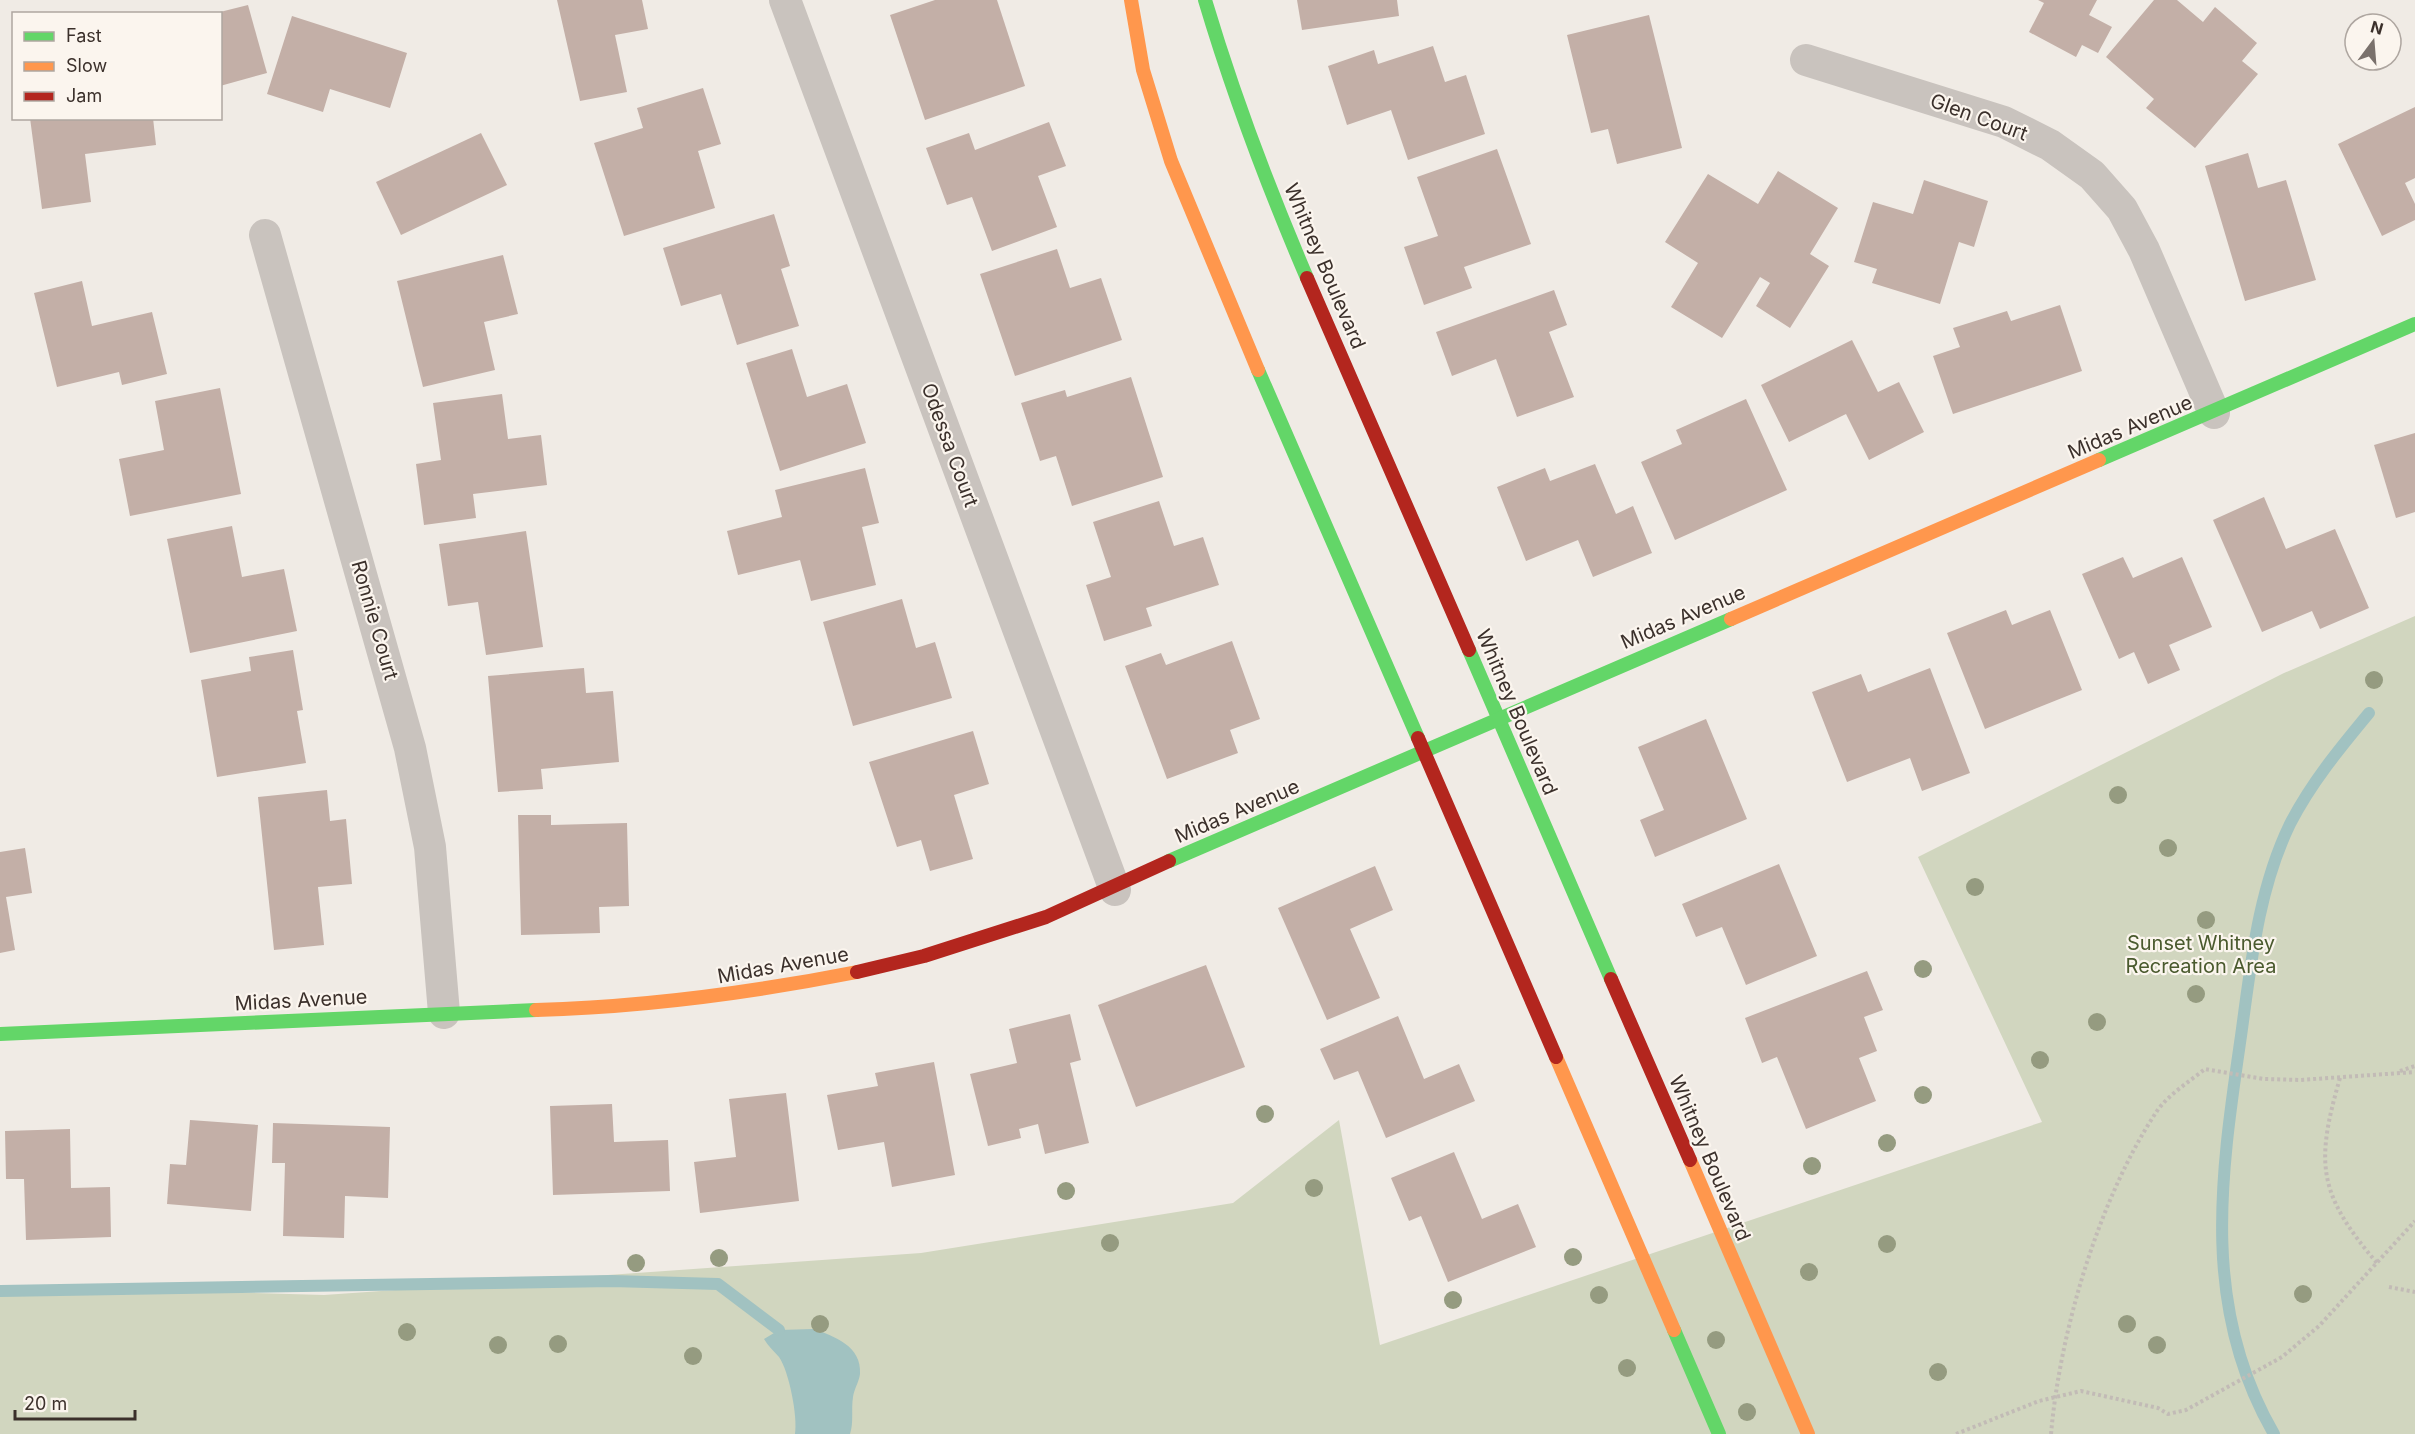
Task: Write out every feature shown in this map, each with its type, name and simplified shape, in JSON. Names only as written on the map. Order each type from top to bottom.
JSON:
[{"type":"street","name":"Odessa Court","points":[[785,0],[1115,890]]},
{"type":"street","points":[[1131,0],[1143,70],[1171,161],[1204,245],[1719,1434]]},
{"type":"street","name":"Whitney Boulevard","points":[[1205,0],[1219,48],[1282,219],[1808,1434]]},
{"type":"street","name":"Glen Court","points":[[1806,60],[2004,122],[2050,145],[2092,175],[2122,209],[2144,250],[2214,413]]},
{"type":"street","name":"Ronnie Court","points":[[265,235],[411,748],[430,847],[444,1013]]},
{"type":"street","name":"Midas Avenue","points":[[0,1034],[669,1002],[813,982],[884,967],[954,947],[1115,890],[1162,864],[2214,413],[2415,324]]},
{"type":"path","points":[[2396,1072],[2415,1066]]},
{"type":"path","points":[[2051,1434],[2054,1397],[2061,1359],[2094,1243],[2114,1194],[2158,1109],[2205,1069],[2264,1079],[2340,1078],[2415,1072]]},
{"type":"path","points":[[2340,1078],[2325,1134],[2324,1168],[2334,1202],[2355,1237],[2377,1263]]},
{"type":"path","points":[[1956,1434],[2054,1397],[2081,1390],[2158,1408],[2168,1414],[2186,1410],[2282,1356],[2319,1326],[2415,1221]]},
{"type":"path","points":[[2389,1287],[2415,1292]]},
{"type":"green space","name":"Sunset Whitney Recreation Area","points":[[2415,616],[2415,1434],[0,1434],[0,1286],[324,1295],[921,1253],[1233,1203],[1339,1120],[1380,1345],[2042,1122],[1918,857],[2284,673]]},
{"type":"water","points":[[813,1329],[838,1339],[852,1349],[859,1364],[860,1374],[853,1397],[850,1434],[795,1434],[794,1406],[786,1373],[779,1357],[764,1339],[779,1330]]},
{"type":"building","points":[[557,0],[642,0],[648,29],[615,35],[627,92],[580,101]]},
{"type":"building","points":[[935,0],[997,0],[1025,86],[925,120],[890,15]]},
{"type":"building","points":[[1297,0],[1397,0],[1399,16],[1302,30]]},
{"type":"building","points":[[2038,0],[2097,0],[2089,15],[2112,27],[2098,53],[2082,45],[2076,57],[2029,32],[2044,3]]},
{"type":"building","points":[[2154,0],[2177,0],[2203,22],[2215,7],[2257,43],[2242,61],[2258,74],[2195,148],[2146,108],[2154,99],[2106,57]]},
{"type":"building","points":[[248,5],[267,73],[222,85],[222,12],[220,12]]},
{"type":"building","points":[[1649,15],[1682,148],[1617,164],[1608,129],[1591,133],[1567,35]]},
{"type":"building","points":[[292,16],[407,53],[390,108],[330,89],[323,112],[267,94]]},
{"type":"building","points":[[1433,46],[1445,82],[1466,75],[1485,134],[1408,160],[1391,110],[1347,125],[1328,66],[1374,50],[1378,64]]},
{"type":"building","points":[[703,88],[721,144],[698,151],[715,208],[624,236],[594,143],[643,128],[637,108]]},
{"type":"building","points":[[2415,107],[2415,178],[2405,183],[2415,204],[2415,220],[2382,236],[2338,144]]},
{"type":"building","points":[[30,120],[153,120],[156,145],[85,154],[91,202],[42,209]]},
{"type":"building","points":[[1049,122],[1066,166],[1038,176],[1057,227],[992,251],[972,197],[947,205],[926,148],[969,133],[975,150]]},
{"type":"building","points":[[481,133],[507,185],[401,235],[376,182]]},
{"type":"building","points":[[1497,149],[1531,244],[1464,267],[1472,288],[1424,305],[1404,247],[1438,236],[1417,177]]},
{"type":"building","points":[[2248,153],[2258,188],[2286,180],[2316,280],[2245,301],[2205,166]]},
{"type":"building","points":[[1778,171],[1838,208],[1810,254],[1829,266],[1790,328],[1756,306],[1770,283],[1760,277],[1722,338],[1671,307],[1698,263],[1665,242],[1708,174],[1758,204]]},
{"type":"building","points":[[1924,180],[1988,201],[1974,247],[1959,242],[1940,304],[1872,283],[1877,269],[1854,262],[1873,202],[1913,214]]},
{"type":"building","points":[[774,214],[790,266],[781,269],[799,326],[737,345],[721,294],[681,306],[663,248]]},
{"type":"building","points":[[1057,249],[1070,288],[1101,278],[1122,340],[1015,376],[980,274]]},
{"type":"building","points":[[503,255],[518,314],[484,322],[495,370],[423,387],[397,281]]},
{"type":"building","points":[[82,281],[92,326],[152,312],[167,374],[122,385],[119,372],[57,387],[34,293]]},
{"type":"building","points":[[1554,290],[1567,325],[1549,332],[1574,397],[1517,417],[1496,359],[1452,376],[1436,332]]},
{"type":"building","points":[[2060,305],[2082,371],[1953,414],[1933,356],[1960,347],[1953,328],[2007,311],[2011,321]]},
{"type":"building","points":[[1852,340],[1878,392],[1899,382],[1924,432],[1869,460],[1846,414],[1789,442],[1761,385]]},
{"type":"building","points":[[792,349],[807,397],[847,384],[866,443],[780,471],[746,363]]},
{"type":"building","points":[[1131,377],[1163,477],[1072,506],[1056,456],[1040,461],[1021,403],[1065,390],[1067,397]]},
{"type":"building","points":[[220,388],[241,494],[130,516],[119,459],[164,450],[155,401]]},
{"type":"building","points":[[502,394],[508,439],[541,435],[547,485],[473,494],[476,518],[424,525],[416,464],[441,460],[433,403]]},
{"type":"building","points":[[1746,399],[1787,490],[1675,540],[1641,462],[1682,444],[1676,430]]},
{"type":"building","points":[[2415,433],[2415,512],[2396,518],[2374,445]]},
{"type":"building","points":[[1595,464],[1616,514],[1633,506],[1652,553],[1593,577],[1578,540],[1526,561],[1497,487],[1545,468],[1550,481]]},
{"type":"building","points":[[865,468],[879,523],[862,527],[876,585],[811,601],[800,560],[738,575],[727,531],[782,517],[775,490]]},
{"type":"building","points":[[2264,497],[2286,549],[2335,529],[2369,608],[2320,629],[2312,611],[2262,632],[2213,520]]},
{"type":"building","points":[[1159,501],[1174,546],[1203,537],[1219,585],[1146,608],[1152,626],[1104,641],[1086,585],[1111,577],[1093,522]]},
{"type":"building","points":[[232,526],[242,577],[284,569],[297,631],[190,653],[167,539]]},
{"type":"building","points":[[526,531],[543,647],[486,655],[478,602],[448,606],[439,544]]},
{"type":"building","points":[[2123,557],[2133,578],[2182,557],[2212,627],[2169,645],[2180,670],[2148,684],[2134,652],[2119,659],[2082,574]]},
{"type":"building","points":[[902,599],[916,648],[935,642],[952,698],[853,726],[823,622]]},
{"type":"building","points":[[2006,610],[2012,625],[2050,610],[2082,690],[1985,729],[1947,633]]},
{"type":"building","points":[[1232,641],[1260,719],[1230,730],[1238,753],[1167,779],[1125,666],[1161,653],[1166,665]]},
{"type":"building","points":[[293,650],[303,710],[297,711],[306,763],[217,777],[201,680],[251,671],[249,657]]},
{"type":"building","points":[[584,668],[586,693],[613,691],[619,762],[541,769],[543,789],[498,792],[488,676]]},
{"type":"building","points":[[1930,668],[1970,773],[1922,791],[1910,758],[1847,782],[1812,692],[1861,674],[1868,692]]},
{"type":"building","points":[[1706,719],[1747,819],[1655,857],[1640,820],[1664,810],[1638,747]]},
{"type":"building","points":[[973,731],[989,784],[954,795],[973,859],[930,871],[921,840],[897,847],[869,762]]},
{"type":"building","points":[[327,790],[330,821],[346,819],[352,884],[318,887],[324,945],[274,950],[258,797]]},
{"type":"building","points":[[518,815],[551,815],[551,825],[627,823],[629,906],[599,907],[600,933],[521,935]]},
{"type":"building","points":[[25,848],[32,893],[6,897],[15,950],[0,953],[0,852]]},
{"type":"building","points":[[1779,864],[1817,956],[1746,985],[1722,927],[1696,937],[1682,904]]},
{"type":"building","points":[[1375,866],[1393,910],[1350,929],[1380,998],[1327,1020],[1278,908]]},
{"type":"building","points":[[1206,965],[1245,1067],[1136,1107],[1098,1005]]},
{"type":"building","points":[[1867,971],[1883,1010],[1864,1017],[1877,1051],[1859,1058],[1876,1101],[1806,1129],[1777,1057],[1762,1063],[1745,1018]]},
{"type":"building","points":[[1070,1014],[1081,1060],[1070,1063],[1089,1143],[1045,1154],[1038,1124],[1019,1129],[1021,1138],[988,1146],[970,1074],[1017,1063],[1009,1029]]},
{"type":"building","points":[[1398,1016],[1424,1079],[1459,1064],[1475,1101],[1386,1138],[1358,1071],[1334,1080],[1320,1049]]},
{"type":"building","points":[[934,1062],[955,1175],[892,1187],[884,1142],[838,1150],[827,1095],[878,1086],[875,1073]]},
{"type":"building","points":[[786,1093],[799,1201],[700,1213],[694,1162],[736,1157],[729,1099]]},
{"type":"building","points":[[612,1104],[614,1142],[668,1140],[670,1191],[553,1195],[550,1106]]},
{"type":"building","points":[[190,1120],[258,1125],[251,1211],[167,1204],[170,1164],[186,1165]]},
{"type":"building","points":[[273,1123],[390,1127],[388,1198],[345,1196],[344,1238],[283,1236],[285,1163],[272,1163]]},
{"type":"building","points":[[70,1129],[71,1188],[110,1187],[111,1237],[26,1240],[24,1179],[6,1179],[5,1131]]},
{"type":"building","points":[[1454,1152],[1482,1219],[1518,1204],[1536,1247],[1448,1282],[1421,1216],[1409,1221],[1391,1178]]},
{"type":"waterway","points":[[2274,1434],[2251,1386],[2235,1338],[2226,1289],[2222,1239],[2227,1139],[2248,982],[2257,928],[2270,875],[2290,824],[2307,794],[2369,713]]},
{"type":"waterway","points":[[0,1291],[612,1281],[718,1284],[779,1330]]},
{"type":"traffic: fast","points":[[1205,0],[1252,140],[1307,278]]},
{"type":"traffic: fast","points":[[2099,460],[2415,324]]},
{"type":"traffic: fast","points":[[1258,370],[1418,738]]},
{"type":"traffic: fast","points":[[1169,861],[1731,619]]},
{"type":"traffic: fast","points":[[1469,650],[1611,979]]},
{"type":"traffic: fast","points":[[0,1034],[536,1010]]},
{"type":"traffic: fast","points":[[1674,1330],[1719,1434]]},
{"type":"traffic: slow","points":[[1131,0],[1143,70],[1171,161],[1258,370]]},
{"type":"traffic: slow","points":[[1731,619],[2099,460]]},
{"type":"traffic: slow","points":[[536,1010],[617,1006],[697,998],[857,972]]},
{"type":"traffic: slow","points":[[1556,1057],[1674,1330]]},
{"type":"traffic: slow","points":[[1690,1160],[1808,1434]]},
{"type":"traffic: jam","points":[[1307,278],[1469,650]]},
{"type":"traffic: jam","points":[[1418,738],[1556,1057]]},
{"type":"traffic: jam","points":[[857,972],[924,956],[1046,917],[1169,861]]},
{"type":"traffic: jam","points":[[1611,979],[1690,1160]]}]
